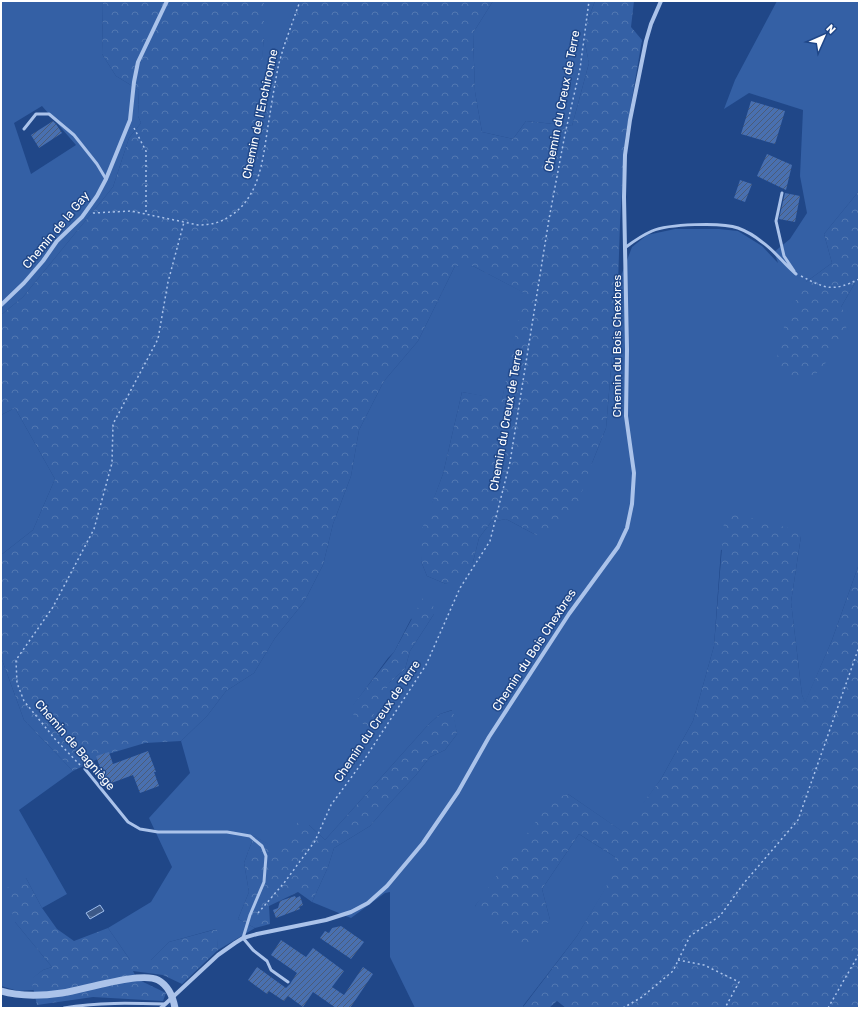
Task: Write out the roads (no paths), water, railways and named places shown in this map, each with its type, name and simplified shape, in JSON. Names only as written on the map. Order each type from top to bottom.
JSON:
[{"type":"street","name":"Chemin de la Gay","points":[[1,306],[35,271],[57,241],[82,217],[98,196],[130,120],[134,82],[138,62],[166,1]]},
{"type":"street","name":"Chemin du Bois Chexbres","points":[[161,1008],[218,955],[243,938],[326,920],[345,914],[368,903],[387,886],[407,863],[458,792],[489,737],[569,614],[618,547],[627,528],[634,489],[634,473],[626,416],[625,155],[630,120],[646,41],[651,24],[661,1]]},
{"type":"street","points":[[1,991],[20,995],[46,995],[84,990],[143,977],[158,980],[169,989],[173,997],[175,1008]]},
{"type":"lane","points":[[24,129],[36,114],[50,114],[74,135],[97,164],[106,179]]},
{"type":"lane","points":[[626,247],[639,238],[660,228],[702,225],[726,226],[738,228],[763,242],[786,266],[796,274],[784,256],[776,221],[782,193]]},
{"type":"lane","name":"Chemin de Bagniège","points":[[85,770],[128,822],[140,829],[158,832],[227,832],[250,836],[262,846],[266,856],[264,882],[250,915],[243,938]]},
{"type":"lane","points":[[243,938],[253,950],[267,961],[271,970],[288,982]]},
{"type":"lane","points":[[64,1008],[100,1003],[165,1004]]},
{"type":"water","points":[[100,905],[104,911],[90,919],[86,913]]}]
